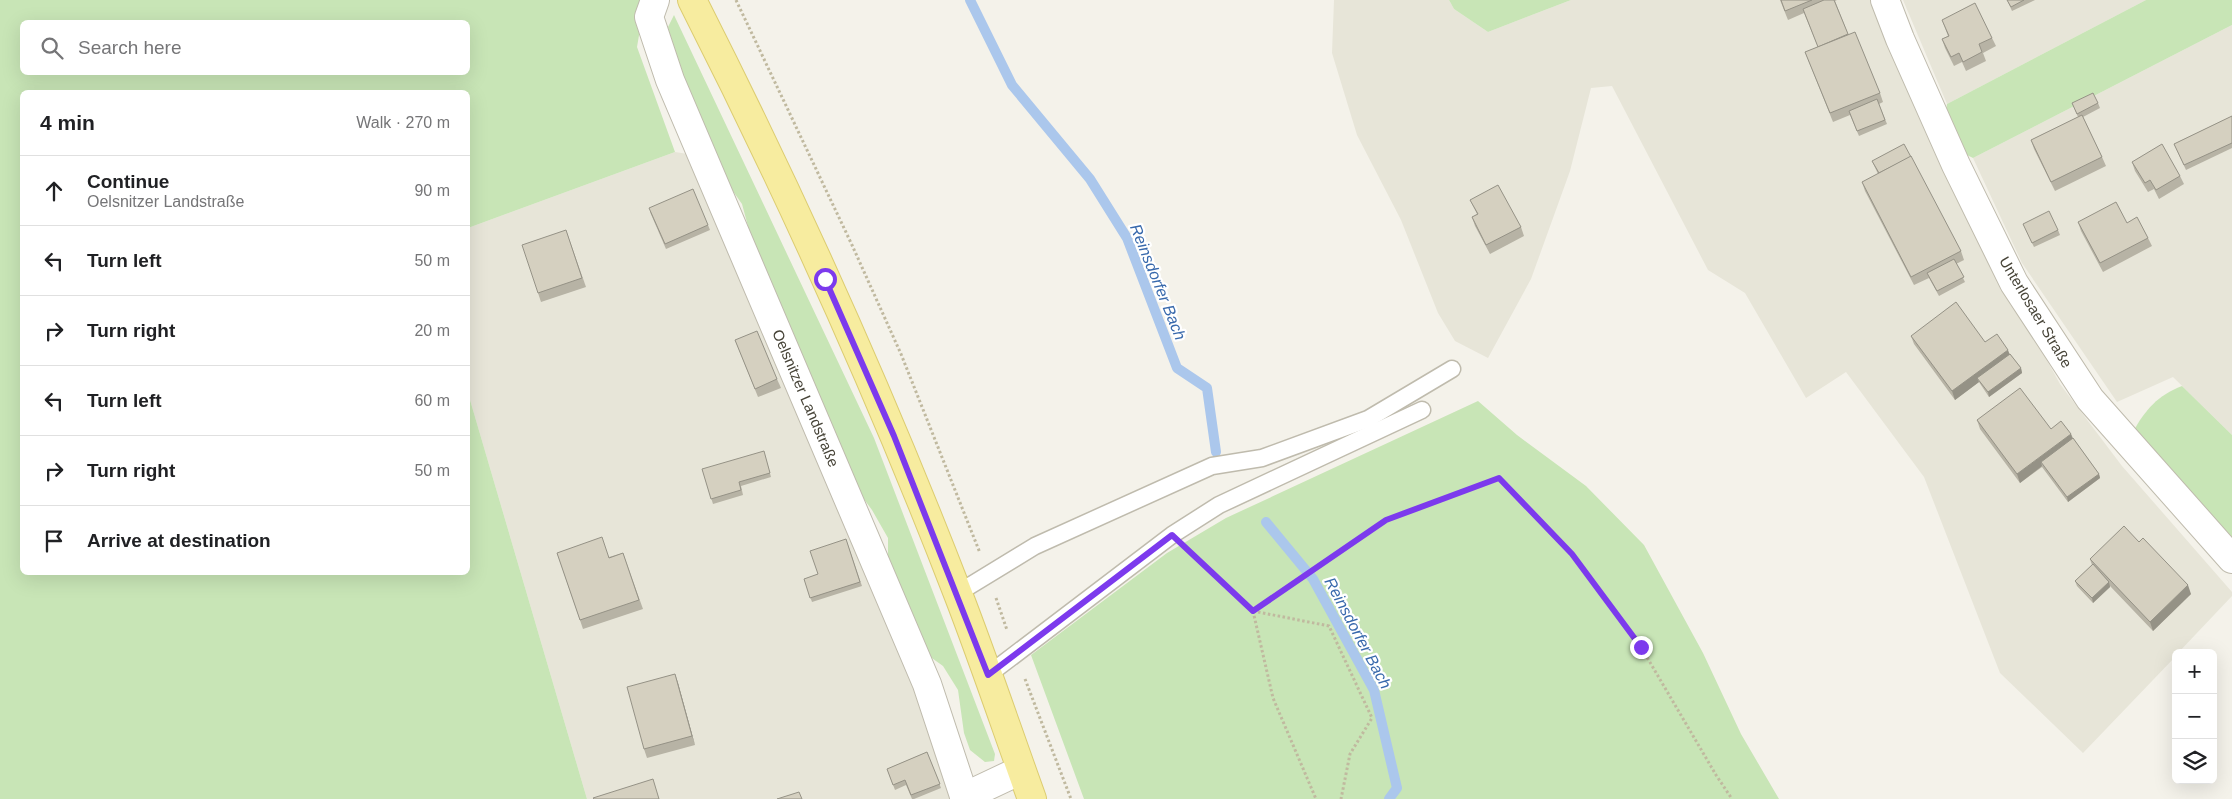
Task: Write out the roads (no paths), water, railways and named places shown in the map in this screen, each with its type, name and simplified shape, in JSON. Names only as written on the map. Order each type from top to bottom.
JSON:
[{"type":"main road","points":[[692,0],[727,68],[825,279],[894,436],[958,593],[1032,799]]},
{"type":"street","name":"Oelsnitzer Landstraße","points":[[655,0],[650,17],[670,80],[928,684],[964,798],[1021,770]]},
{"type":"street","name":"Unterlosaer Straße","points":[[1885,0],[1900,39],[1956,166],[2014,283],[2090,399],[2232,559]]},
{"type":"lane","points":[[958,593],[1035,546],[1212,466],[1262,458],[1368,419],[1452,369]]},
{"type":"lane","points":[[988,675],[1172,535],[1219,505],[1422,410]]},
{"type":"waterway","name":"Reinsdorfer Bach","points":[[970,0],[1012,85],[1090,179],[1127,238],[1177,368],[1207,388],[1216,452]]},
{"type":"waterway","name":"Reinsdorfer Bach","points":[[1266,522],[1313,579],[1374,690],[1397,788],[1389,799]]}]
